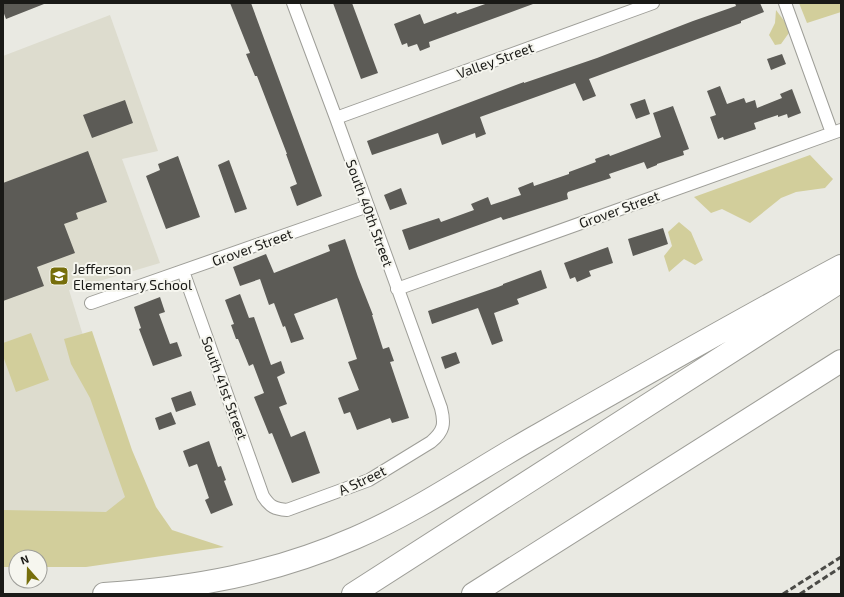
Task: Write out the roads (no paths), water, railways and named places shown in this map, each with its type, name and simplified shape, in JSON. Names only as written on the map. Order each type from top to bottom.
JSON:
[{"type":"highway","points":[[104,594],[202,584],[237,577],[313,555],[356,537],[418,506],[513,449],[841,266]]},
{"type":"highway","points":[[353,594],[841,281]]},
{"type":"highway","points":[[473,594],[841,361]]},
{"type":"highway","points":[[493,594],[573,532]]},
{"type":"street","name":"South 40th Street","points":[[293,3],[368,206],[444,423]]},
{"type":"street","name":"Valley Street","points":[[336,118],[653,3]]},
{"type":"street","points":[[785,3],[837,131]]},
{"type":"street","name":"Grover Street","points":[[397,289],[837,131]]},
{"type":"street","name":"Grover Street","points":[[91,303],[368,206]]},
{"type":"street","name":"South 41st Street","points":[[183,271],[268,504]]},
{"type":"street","name":"A Street","points":[[268,504],[277,510],[287,510],[369,480],[431,442],[438,436],[444,423]]},
{"type":"railway","points":[[783,594],[841,557]]},
{"type":"railway","points":[[800,594],[841,567]]},
{"type":"place","name":"Jefferson Elementary School","points":[[59,276]]}]
